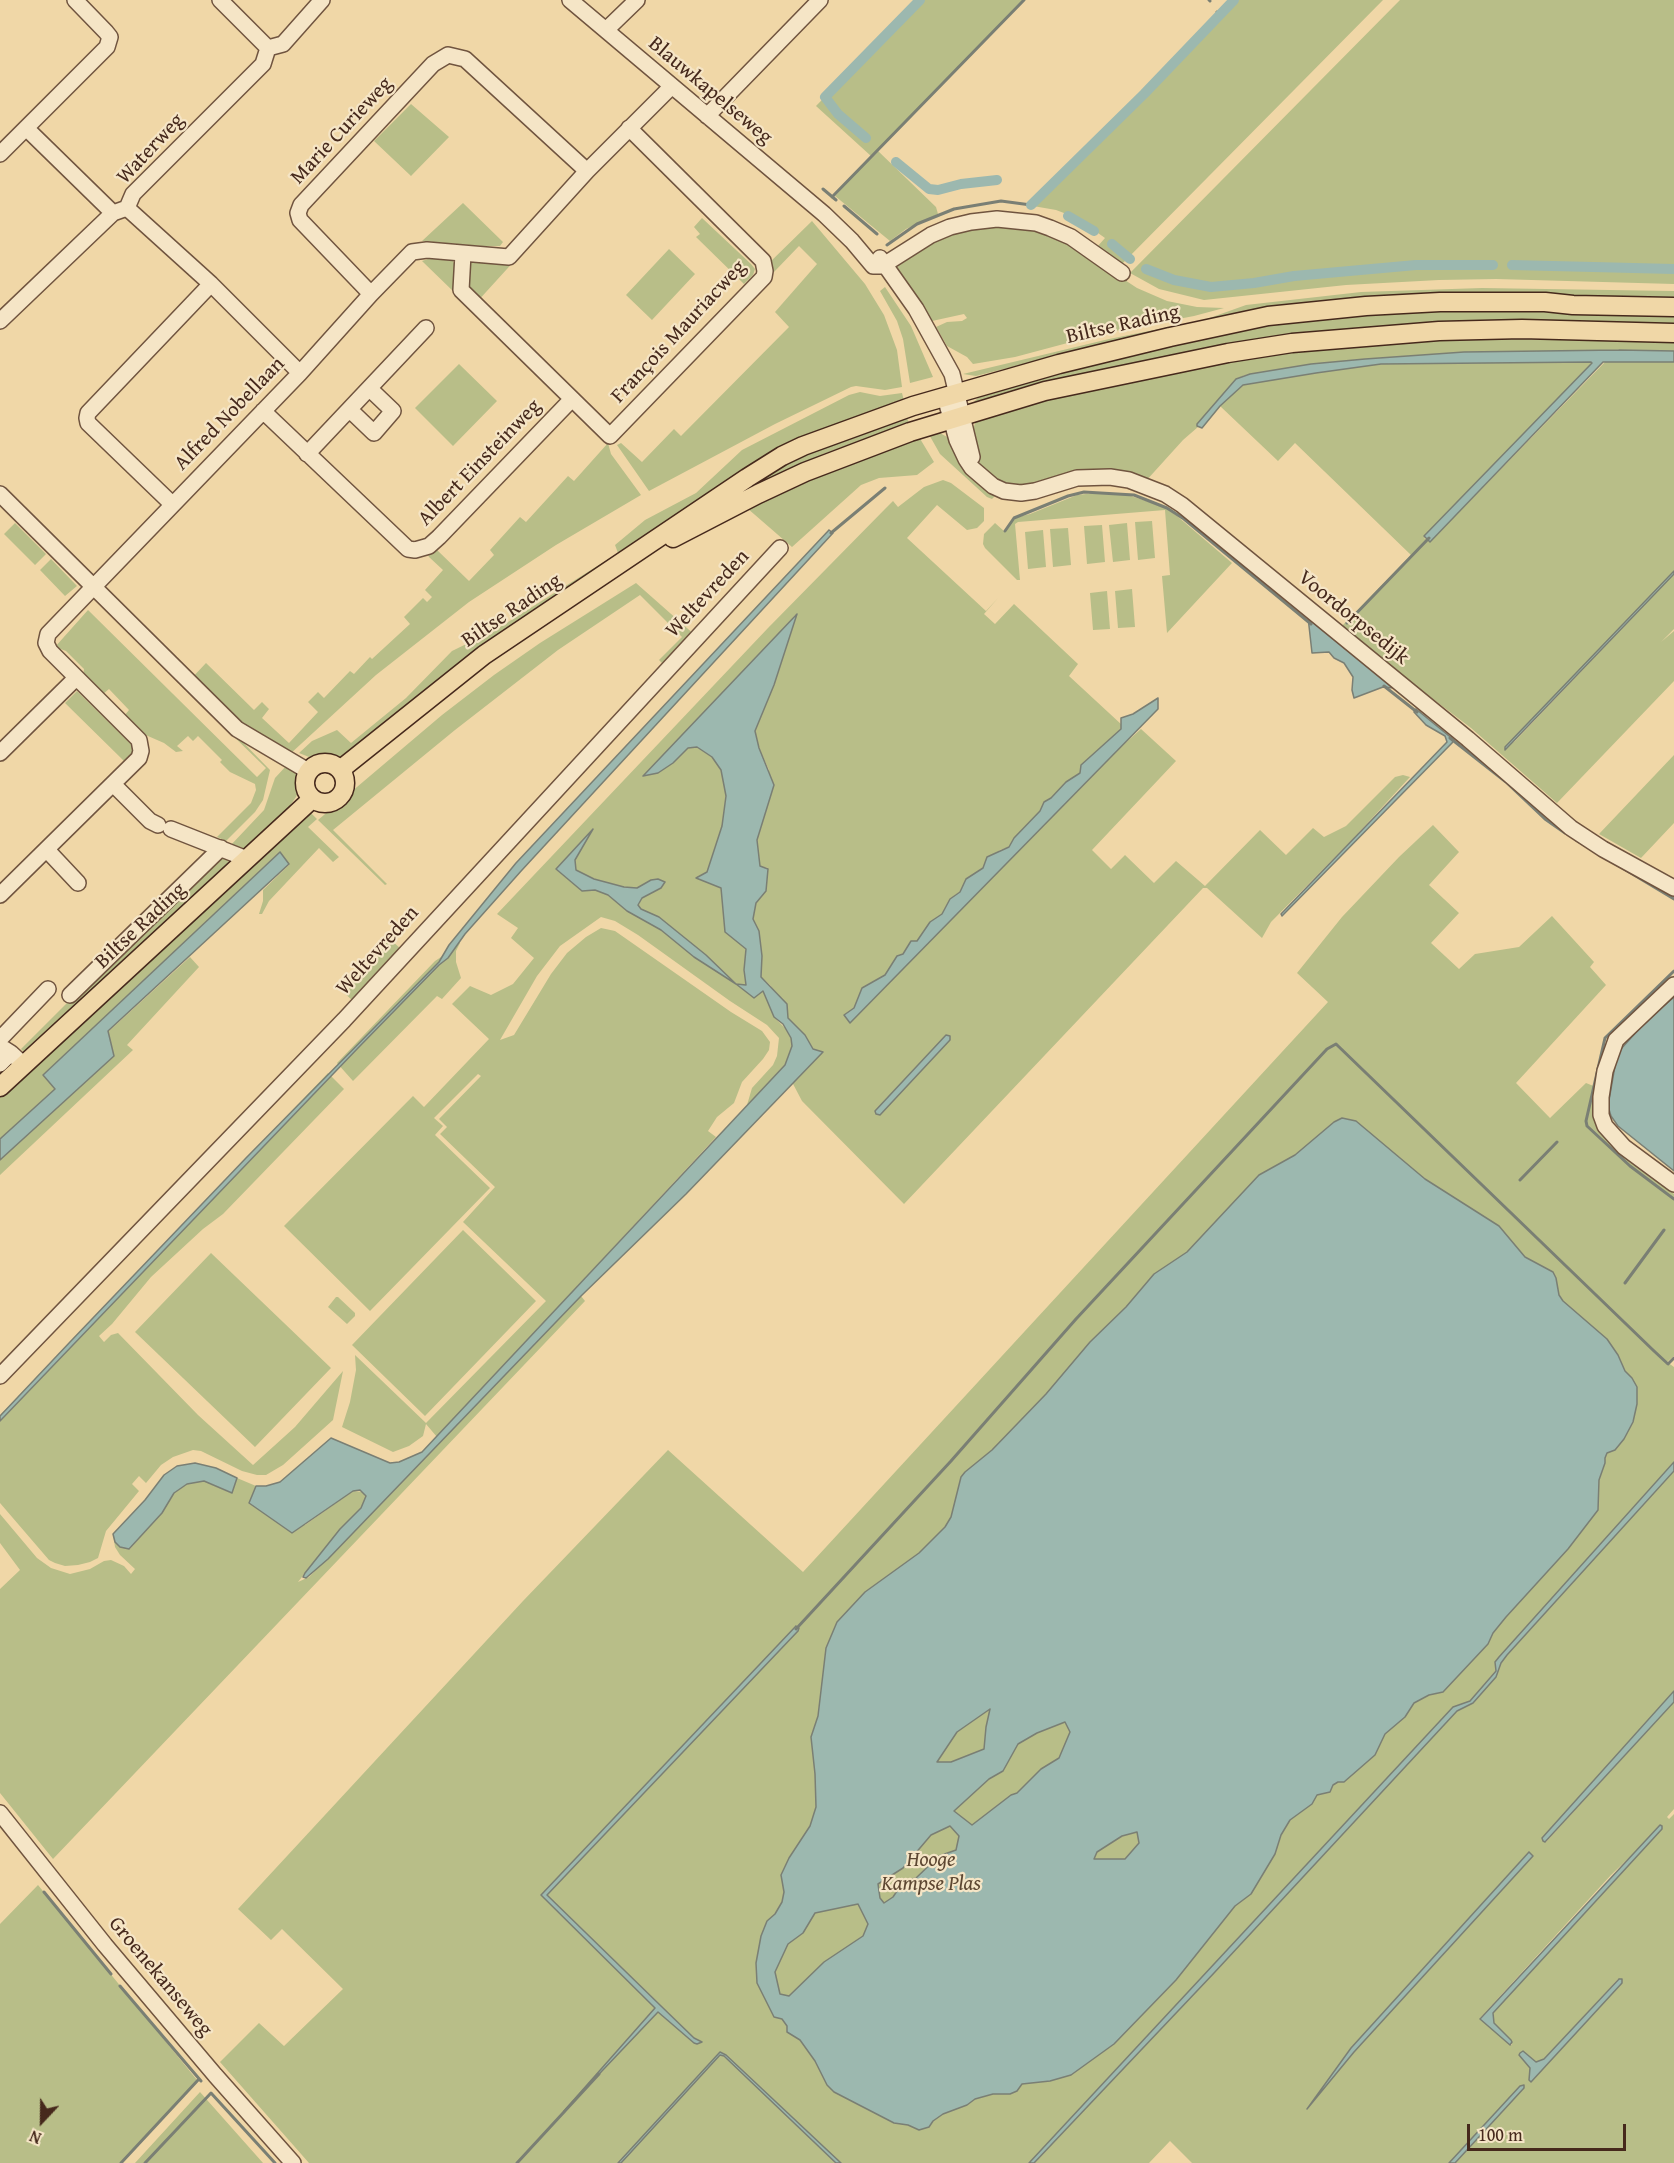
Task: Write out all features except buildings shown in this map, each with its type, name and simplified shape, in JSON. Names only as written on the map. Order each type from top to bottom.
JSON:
[{"type":"main road","name":"Biltse Rading","points":[[340,771],[484,655],[684,519],[782,456],[850,428],[951,395],[1059,364],[1268,316],[1397,304],[1498,301],[1674,307]]},
{"type":"main road","name":"Biltse Rading","points":[[627,559],[805,472],[902,434],[1078,384],[1228,353],[1365,335],[1521,329],[1674,333]]},
{"type":"main road","points":[[326,763],[340,771],[344,784],[339,797],[326,803],[312,799],[305,787],[307,774],[318,764],[326,763]]},
{"type":"main road","name":"Biltse Rading","points":[[0,1087],[9,1057],[246,859],[312,799]]},
{"type":"street","points":[[0,154],[109,42],[110,37],[106,32],[75,0]]},
{"type":"street","points":[[220,0],[268,48]]},
{"type":"street","name":"Waterweg","points":[[0,321],[120,210],[263,64],[268,48],[283,44],[322,0]]},
{"type":"street","name":"Blauwkapelseweg","points":[[570,0],[824,213],[873,266],[887,262],[927,327],[952,374],[951,395],[956,418]]},
{"type":"street","points":[[606,30],[637,0]]},
{"type":"street","points":[[707,116],[820,0]]},
{"type":"street","name":"Marie Curieweg","points":[[371,294],[300,220],[298,213],[301,205],[434,64],[448,56],[465,59],[586,171]]},
{"type":"street","name":"Alfred Nobellaan","points":[[1,891],[139,758],[141,751],[138,740],[50,651],[46,643],[48,634],[300,373],[412,252],[427,250],[509,257],[586,171],[672,86]]},
{"type":"street","points":[[26,128],[120,210],[211,284],[300,373]]},
{"type":"street","name":"François Mauriacweg","points":[[610,436],[764,278],[765,271],[764,261],[629,128]]},
{"type":"street","points":[[887,262],[950,226],[997,219],[1028,222],[1071,237],[1122,273]]},
{"type":"street","name":"Albert Einsteinweg","points":[[463,254],[461,290],[610,436]]},
{"type":"street","points":[[172,504],[88,423],[87,418],[88,413],[211,284]]},
{"type":"street","points":[[263,411],[307,454],[426,328]]},
{"type":"street","points":[[350,410],[374,433],[393,411],[370,388]]},
{"type":"street","name":"Albert Einsteinweg","points":[[307,454],[408,549],[415,550],[429,546],[439,537],[572,399]]},
{"type":"street","name":"Voordorpsedijk","points":[[956,418],[966,459],[972,468],[993,486],[1004,491],[1021,493],[1077,478],[1110,477],[1129,480],[1165,494],[1182,505],[1460,732],[1565,823],[1589,840],[1674,888]]},
{"type":"street","points":[[0,494],[237,729],[303,768],[307,774]]},
{"type":"street","name":"Weltevreden","points":[[0,1376],[344,1020],[780,548]]},
{"type":"street","points":[[4,743],[76,678]]},
{"type":"street","points":[[113,784],[150,821],[246,859]]},
{"type":"street","points":[[70,995],[221,848]]},
{"type":"street","points":[[46,850],[78,883]]},
{"type":"street","points":[[1674,986],[1616,1040],[1605,1071],[1600,1097],[1601,1115],[1605,1126],[1624,1147],[1674,1184]]},
{"type":"street","points":[[0,1039],[48,990]]},
{"type":"street","name":"Groenekanseweg","points":[[0,1813],[105,1945],[293,2163]]},
{"type":"green space","points":[[919,0],[1023,0],[877,150],[936,207],[938,214],[906,229],[890,241],[835,196],[871,156],[816,106]]},
{"type":"green space","points":[[1233,0],[1383,0],[1120,266],[1097,247],[1105,238],[1077,218],[1056,210],[1033,206]]},
{"type":"green space","points":[[1400,0],[1674,0],[1674,284],[1496,279],[1439,280],[1346,285],[1204,300],[1159,289],[1130,273]]},
{"type":"green space","points":[[411,104],[449,137],[411,176],[374,141]]},
{"type":"green space","points":[[463,203],[503,242],[500,246],[422,241]]},
{"type":"green space","points":[[702,218],[755,269],[753,275],[744,284],[696,237],[700,234],[694,227]]},
{"type":"green space","points":[[812,221],[865,284],[884,315],[897,350],[902,387],[885,390],[851,387],[775,424],[649,491],[617,445],[621,443],[642,462],[674,429],[681,436],[789,327],[775,312],[817,264],[799,246],[774,272],[767,265]]},
{"type":"green space","points":[[997,224],[1055,234],[1137,288],[1167,301],[1197,307],[1224,308],[1105,333],[1015,357],[973,364],[967,357],[947,346],[936,327],[947,322],[962,321],[967,318],[964,314],[932,321],[895,265],[933,238]]},
{"type":"green space","points":[[669,249],[695,274],[652,320],[626,295]]},
{"type":"green space","points":[[448,257],[456,268],[456,294],[422,261]]},
{"type":"green space","points":[[517,258],[476,303],[468,291],[470,262]]},
{"type":"green space","points":[[885,287],[911,326],[933,377],[910,383],[903,339],[897,321],[880,291]]},
{"type":"green space","points":[[1482,288],[1674,291],[1674,301],[1532,298],[1173,333],[1155,331],[976,376],[963,374],[1109,339],[1204,320],[1246,305],[1361,292]]},
{"type":"green space","points":[[1492,310],[1674,314],[1674,326],[1443,324],[969,406],[978,398],[993,392],[1077,369],[1124,352],[1221,329],[1344,311]]},
{"type":"green space","points":[[1422,337],[1674,340],[1674,351],[1464,352],[1311,364],[1245,375],[1236,379],[1197,424],[1198,427],[1145,482],[1034,487],[999,483],[980,469],[975,458],[972,433],[976,420],[982,415],[1210,361]]},
{"type":"green space","points":[[1606,361],[1674,362],[1674,571],[1504,748],[1515,741],[1674,574],[1674,629],[1661,642],[1674,631],[1674,681],[1557,803],[1471,728],[1340,628],[1411,555],[1295,443],[1278,461],[1220,406],[1243,385],[1381,364],[1591,362],[1424,538],[1430,542]]},
{"type":"green space","points":[[459,364],[497,401],[453,446],[415,408]]},
{"type":"green space","points":[[860,392],[880,396],[902,393],[904,401],[804,441],[339,760],[309,757],[299,753],[312,741],[337,730],[351,743],[406,698],[452,651],[497,629],[618,553],[615,545],[645,520],[696,493],[742,450],[849,395]]},
{"type":"green space","points":[[905,413],[909,423],[823,454],[793,472],[680,530],[782,461]]},
{"type":"green space","points":[[927,431],[938,432],[949,438],[995,495],[992,499],[940,454]]},
{"type":"green space","points":[[919,437],[934,462],[917,475],[879,478],[861,485],[792,547],[747,508],[814,473]]},
{"type":"green space","points":[[608,443],[611,454],[641,495],[556,545],[469,602],[376,675],[289,755],[259,739],[190,680],[206,663],[254,710],[262,702],[269,709],[262,718],[289,743],[318,712],[308,702],[318,692],[324,698],[350,671],[354,674],[370,657],[372,659],[410,624],[404,617],[423,598],[427,602],[432,597],[425,590],[443,570],[429,557],[427,552],[436,549],[469,581],[494,555],[490,550],[520,517],[526,522],[568,476],[574,481]]},
{"type":"green space","points":[[943,480],[951,483],[984,508],[984,521],[977,528],[967,530],[937,505],[907,538],[986,611],[998,598],[984,614],[995,624],[1014,604],[1078,664],[1069,676],[1122,725],[1121,729],[1081,765],[1080,773],[1044,802],[1040,811],[1014,838],[1009,847],[1000,850],[983,868],[966,879],[960,892],[946,906],[942,914],[930,922],[917,942],[911,941],[903,954],[897,956],[885,975],[863,988],[850,1023],[1141,729],[1176,761],[1092,850],[1111,869],[1125,855],[1154,883],[1176,861],[1205,886],[1260,830],[1286,855],[1313,828],[1324,837],[1346,826],[1395,777],[1403,775],[1410,777],[1271,922],[1262,938],[1207,888],[1203,888],[904,1204],[802,1101],[792,1082],[822,1052],[813,1049],[805,1035],[788,1018],[787,1012],[770,985],[761,977],[762,956],[753,919],[756,903],[766,891],[768,868],[760,866],[757,840],[762,823],[769,770],[759,748],[755,731],[774,685],[795,615],[673,763],[688,748],[697,747],[712,757],[721,770],[726,796],[722,826],[707,872],[697,878],[721,888],[725,932],[746,949],[744,970],[747,985],[738,984],[763,991],[774,1017],[788,1031],[792,1046],[785,1065],[747,1105],[752,1088],[773,1065],[777,1056],[779,1038],[767,1025],[615,921],[601,917],[560,946],[537,976],[500,1040],[514,1035],[551,974],[567,953],[601,928],[615,931],[762,1031],[770,1042],[769,1050],[742,1082],[734,1103],[717,1117],[708,1131],[716,1137],[437,1437],[426,1424],[423,1436],[409,1446],[393,1452],[342,1427],[350,1402],[356,1370],[355,1355],[426,1423],[546,1301],[463,1222],[495,1187],[440,1134],[447,1127],[439,1119],[481,1076],[478,1074],[434,1118],[443,1126],[435,1135],[490,1188],[370,1311],[284,1226],[413,1096],[424,1107],[489,1039],[452,1004],[470,986],[491,995],[513,984],[534,958],[511,938],[518,928],[497,914],[768,628],[893,501],[898,507],[924,487]],"holes":[[[591,832],[575,860],[575,870],[594,879],[624,887],[637,888],[651,880],[664,882],[661,888],[642,898],[638,906],[659,917],[706,955],[733,982],[694,957],[661,930],[627,911],[608,895],[595,890],[582,891],[556,869]]]},
{"type":"green space","points":[[1095,493],[1131,496],[1164,507],[1232,563],[1167,633],[1162,576],[1170,575],[1165,510],[1018,522],[1015,524],[1020,580],[1017,580],[983,544],[984,534],[995,523],[1005,532],[1011,522],[1018,517],[1077,495]]},
{"type":"green space","points":[[1152,521],[1155,558],[1138,560],[1135,522]]},
{"type":"green space","points":[[15,523],[46,554],[35,565],[4,534]]},
{"type":"green space","points":[[1127,523],[1130,560],[1113,562],[1109,525]]},
{"type":"green space","points":[[1102,525],[1105,562],[1087,564],[1084,526]]},
{"type":"green space","points":[[1068,528],[1071,565],[1053,567],[1050,529]]},
{"type":"green space","points":[[1043,530],[1046,567],[1028,569],[1025,532]]},
{"type":"green space","points":[[51,559],[77,586],[65,596],[40,570]]},
{"type":"green space","points":[[636,583],[696,636],[667,668],[659,660],[682,637],[640,595],[558,650],[455,730],[333,830],[387,884],[385,885],[318,820],[442,715],[494,675],[540,643]]},
{"type":"green space","points":[[1132,589],[1135,627],[1118,628],[1115,591]]},
{"type":"green space","points":[[1107,591],[1110,629],[1093,630],[1090,593]]},
{"type":"green space","points":[[88,610],[257,777],[266,768],[183,687],[186,684],[270,770],[263,800],[255,812],[226,841],[217,837],[251,803],[256,790],[255,784],[230,772],[220,762],[222,760],[198,736],[193,741],[188,736],[177,746],[183,751],[176,752],[164,743],[141,733],[124,716],[129,710],[109,689],[102,695],[83,677],[84,669],[66,651],[55,647]]},
{"type":"green space","points":[[77,691],[136,749],[124,761],[65,703]]},
{"type":"green space","points":[[1674,755],[1674,823],[1641,858],[1599,834]]},
{"type":"green space","points":[[287,765],[295,769],[299,777],[300,788],[289,807],[245,849],[239,851],[230,846],[264,810],[275,778]]},
{"type":"green space","points":[[310,812],[317,819],[308,827],[339,857],[333,862],[319,848],[269,901],[262,914],[259,914],[263,901],[263,890],[289,865],[280,852],[43,1075],[55,1089],[0,1139],[0,1097],[63,1036]]},
{"type":"green space","name":"Hooge Kampse Plas","points":[[1433,825],[1459,852],[1429,885],[1459,913],[1431,943],[1459,969],[1475,954],[1519,947],[1552,916],[1594,962],[1590,967],[1606,985],[1516,1083],[1550,1118],[1586,1083],[1596,1087],[1595,1111],[1674,1194],[1674,1356],[1667,1362],[1674,1367],[1674,1463],[1499,1657],[1495,1662],[1496,1670],[1470,1701],[1453,1707],[1029,2163],[838,2163],[814,2141],[836,2163],[621,2163],[698,2077],[618,2163],[309,2163],[220,2062],[259,2023],[284,2046],[343,1989],[282,1929],[271,1940],[238,1909],[523,1601],[668,1450],[803,1572],[1328,1002],[1297,973],[1342,917]]},
{"type":"green space","points":[[222,856],[230,863],[29,1050],[24,1052],[21,1049],[148,922],[180,899]]},
{"type":"green space","points":[[390,939],[402,950],[352,1000],[342,991]]},
{"type":"green space","points":[[455,940],[460,943],[456,951],[456,962],[461,978],[442,999],[437,996],[353,1081],[337,1063],[435,961],[444,955]]},
{"type":"green space","points":[[190,957],[199,967],[127,1045],[133,1050],[0,1175],[0,1160],[114,1056],[108,1032]]},
{"type":"green space","points":[[328,1073],[344,1089],[223,1214],[203,1229],[151,1277],[112,1324],[99,1336],[104,1342],[111,1335],[118,1333],[198,1415],[253,1465],[295,1427],[343,1371],[333,1420],[283,1465],[266,1475],[242,1471],[201,1451],[193,1450],[173,1457],[161,1465],[146,1483],[139,1476],[132,1484],[139,1491],[106,1531],[98,1558],[78,1565],[65,1566],[49,1560],[0,1503],[0,1415]]},
{"type":"green space","points":[[463,1230],[536,1301],[425,1416],[352,1345]]},
{"type":"green space","points":[[211,1253],[331,1368],[255,1447],[135,1332]]},
{"type":"green space","points":[[581,1296],[585,1301],[53,1859],[0,1793],[0,1589],[20,1570],[0,1543],[0,1514],[37,1558],[51,1568],[70,1574],[111,1560],[124,1566],[131,1574],[135,1569],[120,1555],[115,1547],[113,1534],[115,1542],[130,1549],[161,1513],[174,1493],[187,1484],[204,1481],[231,1493],[237,1478],[256,1486],[250,1503],[305,1525],[353,1491],[364,1492],[366,1501],[361,1508],[340,1529],[298,1582],[309,1577]]},
{"type":"green space","points":[[336,1297],[355,1313],[347,1324],[328,1307]]},
{"type":"green space","points":[[1674,1471],[1674,1691],[1542,1839],[1546,1842],[1674,1702],[1674,1809],[1667,1817],[1669,1819],[1674,1814],[1674,2163],[1455,2163],[1524,2088],[1524,2085],[1520,2086],[1449,2163],[1192,2163],[1170,2141],[1149,2163],[1034,2163],[1457,1711],[1473,1703],[1496,1677],[1507,1655]],"holes":[[[1662,1826],[1662,1829],[1493,2013],[1494,2023],[1511,2040],[1512,2045],[1510,2045],[1480,2018],[1611,1875]],[[1529,1852],[1533,1856],[1354,2052],[1315,2098],[1351,2048]],[[1618,1979],[1622,1979],[1622,1983],[1531,2082],[1530,2068],[1523,2051],[1536,2062],[1544,2059]]]},
{"type":"green space","points":[[38,1885],[197,2080],[121,2163],[0,2163],[0,1924]]},
{"type":"green space","points":[[200,2092],[263,2163],[135,2163]]},
{"type":"water","points":[[1674,351],[1674,362],[1603,362],[1430,542],[1424,536],[1591,362],[1381,364],[1316,373],[1243,385],[1220,406],[1202,428],[1197,426],[1236,379],[1250,374],[1311,364],[1464,352]]},
{"type":"water","points":[[829,530],[833,533],[522,870],[465,934],[448,958],[358,1048],[0,1421],[0,1416],[70,1342],[246,1158],[439,962],[449,945],[516,863]]},
{"type":"water","points":[[1674,571],[1674,574],[1505,750],[1505,747]]},
{"type":"water","points":[[797,614],[774,685],[755,731],[759,748],[774,785],[757,840],[760,866],[768,869],[766,891],[756,903],[753,919],[759,931],[762,956],[761,977],[787,1004],[788,1018],[805,1035],[813,1049],[823,1052],[686,1194],[581,1296],[328,1559],[306,1578],[303,1577],[340,1529],[361,1508],[366,1496],[360,1490],[353,1491],[292,1533],[249,1503],[256,1486],[280,1482],[331,1438],[390,1463],[399,1462],[422,1452],[785,1065],[792,1046],[791,1038],[783,1024],[774,1017],[763,991],[754,998],[736,984],[746,985],[744,970],[746,949],[725,932],[721,888],[696,878],[707,872],[722,826],[726,796],[721,770],[712,757],[697,747],[688,748],[673,763],[658,773],[643,776]]},
{"type":"water","points":[[1308,617],[1394,688],[1383,687],[1354,698],[1353,677],[1344,663],[1334,658],[1329,652],[1312,653]]},
{"type":"water","points":[[1158,698],[1158,709],[850,1023],[844,1015],[854,1008],[862,988],[885,975],[897,956],[903,954],[911,941],[917,941],[930,922],[942,914],[950,899],[960,892],[966,879],[983,868],[987,857],[1009,847],[1014,838],[1040,811],[1044,802],[1080,773],[1081,765],[1121,729],[1121,718],[1133,714]]},
{"type":"water","points":[[1416,709],[1454,740],[1282,916],[1281,914],[1447,742],[1445,736],[1426,725],[1414,712]]},
{"type":"water","points":[[593,829],[575,860],[576,870],[594,879],[624,887],[637,888],[651,880],[658,879],[665,882],[661,888],[642,898],[638,905],[641,909],[659,917],[706,955],[736,984],[694,957],[661,930],[627,911],[608,895],[595,890],[582,891],[556,869]]},
{"type":"water","points":[[280,852],[289,864],[108,1031],[114,1056],[0,1160],[0,1139],[55,1089],[43,1075]]},
{"type":"water","points":[[1674,997],[1674,1171],[1618,1126],[1608,1106],[1616,1060],[1620,1050],[1650,1017]]},
{"type":"water","points":[[946,1035],[950,1036],[950,1040],[880,1115],[876,1114],[875,1111]]},
{"type":"water","name":"Hooge Kampse Plas","points":[[1342,1118],[1356,1121],[1425,1179],[1499,1226],[1525,1257],[1553,1272],[1559,1295],[1563,1301],[1607,1339],[1618,1355],[1625,1371],[1637,1387],[1637,1404],[1633,1422],[1624,1439],[1615,1450],[1607,1453],[1605,1458],[1599,1480],[1598,1510],[1568,1549],[1506,1617],[1493,1633],[1488,1644],[1443,1692],[1429,1695],[1414,1703],[1405,1717],[1385,1734],[1375,1755],[1344,1782],[1333,1785],[1330,1792],[1317,1795],[1312,1804],[1290,1820],[1281,1835],[1275,1854],[1251,1894],[1235,1906],[1176,1980],[1114,2044],[1071,2075],[1050,2081],[1022,2084],[1017,2091],[1010,2094],[993,2094],[975,2099],[967,2105],[943,2114],[929,2127],[919,2130],[908,2125],[894,2123],[834,2092],[827,2085],[815,2061],[800,2040],[787,2032],[787,2026],[782,2019],[774,2017],[757,1983],[756,1963],[761,1936],[767,1921],[775,1914],[782,1902],[784,1892],[781,1875],[810,1826],[816,1807],[811,1737],[818,1716],[826,1648],[837,1622],[865,1592],[919,1553],[945,1527],[951,1517],[961,1477],[965,1472],[992,1450],[1046,1394],[1090,1342],[1126,1307],[1154,1274],[1187,1252],[1259,1175],[1295,1155],[1334,1122]],"holes":[[[990,1709],[984,1749],[951,1762],[937,1762],[957,1732]],[[1065,1722],[1070,1732],[1059,1758],[1041,1769],[1017,1793],[1011,1795],[972,1825],[954,1811],[989,1779],[1003,1771],[1018,1744],[1037,1733]],[[950,1826],[959,1836],[956,1850],[939,1856],[916,1878],[903,1882],[893,1897],[884,1903],[880,1898],[878,1884],[903,1868],[931,1835]],[[1137,1832],[1139,1843],[1125,1859],[1094,1859],[1097,1852],[1122,1836]],[[858,1904],[868,1924],[863,1936],[824,1962],[789,1996],[780,1994],[775,1972],[788,1944],[803,1933],[815,1913]]]},
{"type":"water","points":[[1674,1462],[1674,1471],[1507,1655],[1496,1677],[1473,1703],[1457,1711],[1214,1973],[1034,2163],[1029,2163],[1453,1707],[1470,1701],[1496,1671],[1495,1662],[1499,1657]]},
{"type":"water","points":[[195,1463],[216,1468],[237,1478],[232,1493],[204,1481],[187,1484],[174,1493],[162,1513],[129,1549],[120,1547],[115,1542],[113,1534],[145,1500],[164,1475],[177,1466]]},
{"type":"water","points":[[796,1626],[799,1628],[798,1631],[547,1895],[694,2038],[702,2042],[694,2043],[658,2012],[564,2111],[655,2008],[541,1895]]},
{"type":"water","points":[[1674,1691],[1674,1702],[1545,1842],[1543,1841],[1542,1838]]},
{"type":"water","points":[[1660,1825],[1662,1829],[1493,2013],[1494,2023],[1511,2040],[1510,2045],[1480,2019]]},
{"type":"water","points":[[1529,1852],[1533,1856],[1354,2052],[1307,2109],[1351,2048]]},
{"type":"water","points":[[1619,1979],[1622,1979],[1622,1983],[1531,2082],[1529,2080],[1530,2068],[1519,2055],[1520,2053],[1523,2051],[1536,2062],[1544,2059]]},
{"type":"water","points":[[720,2052],[726,2055],[841,2163],[836,2163],[724,2056],[720,2055],[621,2163],[618,2163]]},
{"type":"water","points":[[1524,2085],[1524,2088],[1455,2163],[1449,2163],[1520,2086]]},
{"type":"waterway","points":[[866,138],[838,114],[825,97],[920,0]]},
{"type":"waterway","points":[[832,197],[1024,0]]},
{"type":"waterway","points":[[1031,205],[1144,94],[1234,0]]},
{"type":"waterway","points":[[1217,12],[1218,16]]},
{"type":"waterway","points":[[896,162],[929,189],[938,190],[961,184],[997,180]]},
{"type":"waterway","points":[[823,189],[836,200]]},
{"type":"waterway","points":[[887,245],[917,224],[954,209],[1001,201],[1031,205]]},
{"type":"waterway","points":[[844,206],[877,234]]},
{"type":"waterway","points":[[1068,216],[1094,231]]},
{"type":"waterway","points":[[1112,244],[1130,259]]},
{"type":"waterway","points":[[1146,269],[1174,280],[1211,287],[1294,276],[1416,265],[1493,265]]},
{"type":"waterway","points":[[1512,265],[1674,269]]},
{"type":"waterway","points":[[831,533],[885,488]]},
{"type":"waterway","points":[[1005,531],[1014,518],[1068,496],[1084,492],[1134,495],[1167,508],[1184,519],[1311,624]]},
{"type":"waterway","points":[[1347,623],[1429,538]]},
{"type":"waterway","points":[[1384,686],[1417,712]]},
{"type":"waterway","points":[[1450,738],[1506,782],[1545,819],[1565,833]]},
{"type":"waterway","points":[[1576,840],[1674,899]]},
{"type":"waterway","points":[[1674,971],[1605,1038],[1586,1121],[1587,1126],[1630,1166],[1674,1199]]},
{"type":"waterway","points":[[796,1629],[951,1461],[1076,1319],[1327,1049],[1336,1044],[1654,1351],[1668,1364],[1674,1358]]},
{"type":"waterway","points":[[1520,1180],[1557,1142]]},
{"type":"waterway","points":[[1625,1283],[1664,1230]]},
{"type":"waterway","points":[[44,1892],[111,1974]]},
{"type":"waterway","points":[[120,1986],[201,2081]]},
{"type":"waterway","points":[[517,2163],[599,2074]]},
{"type":"waterway","points":[[121,2163],[199,2079]]},
{"type":"waterway","points":[[145,2163],[211,2093],[275,2163]]}]
